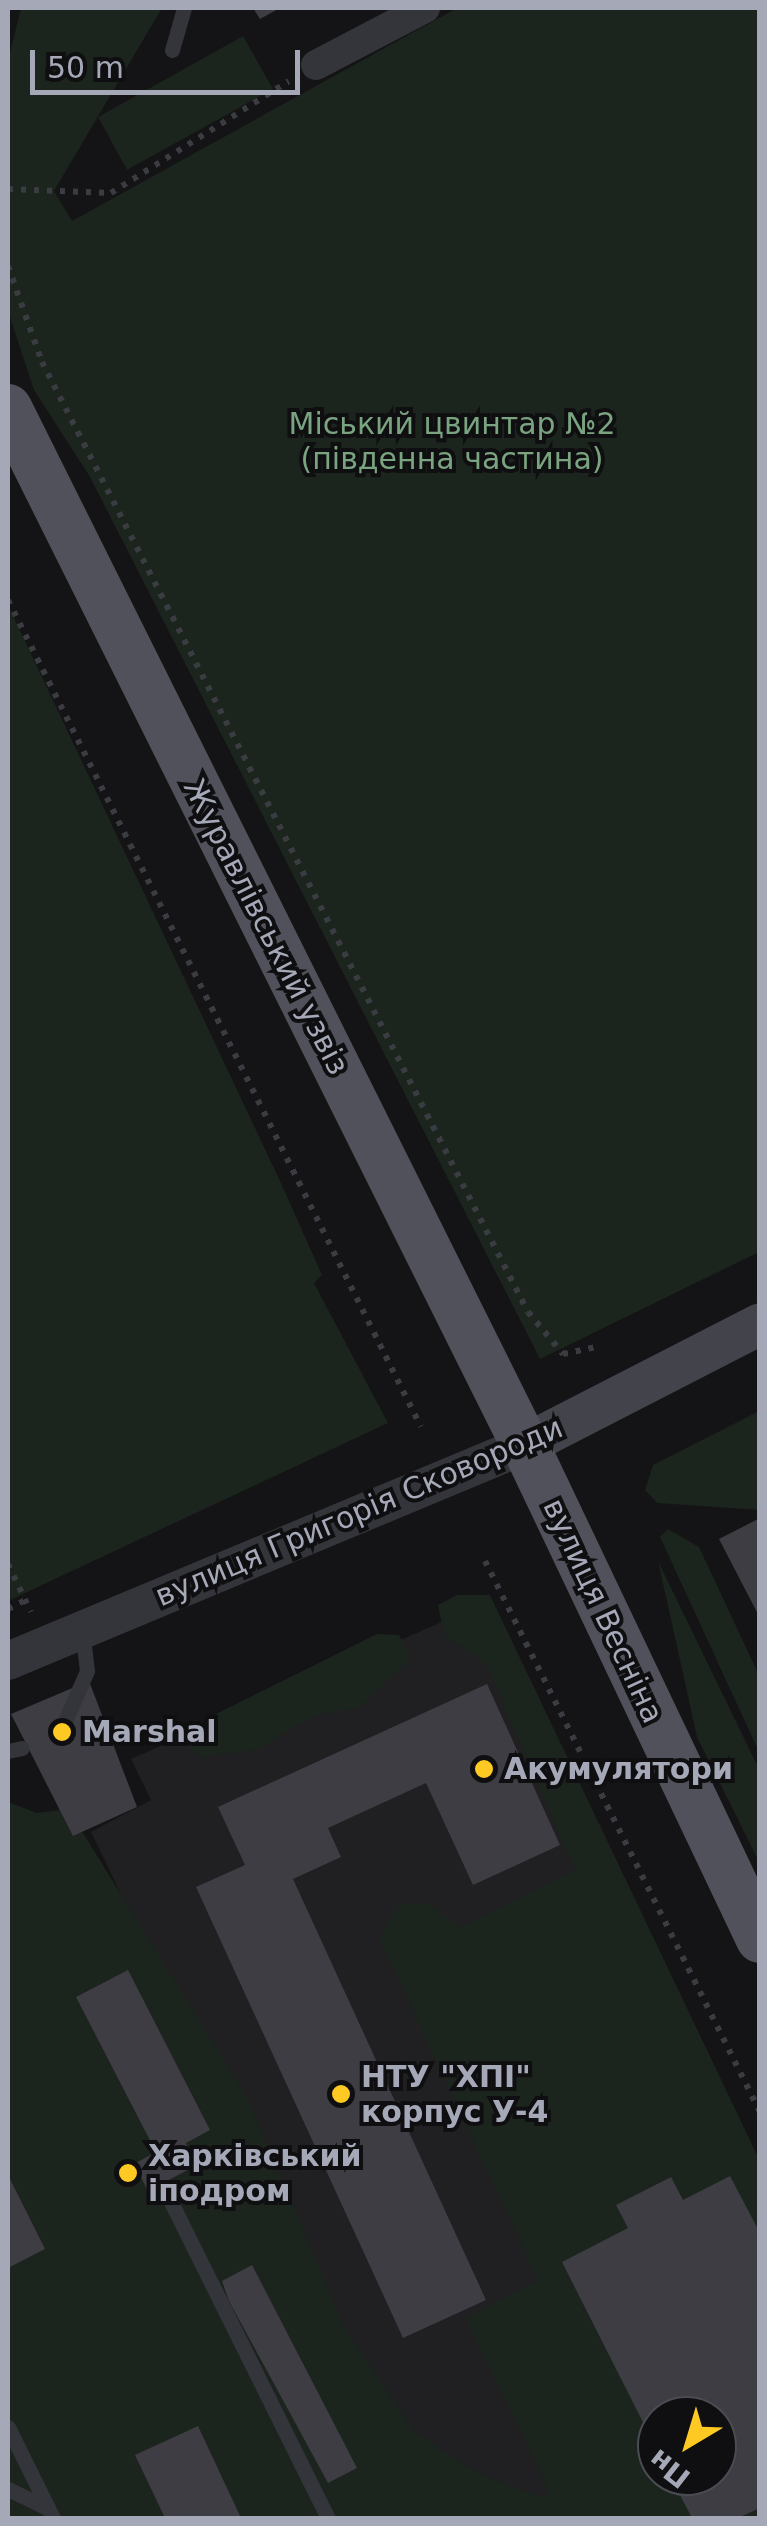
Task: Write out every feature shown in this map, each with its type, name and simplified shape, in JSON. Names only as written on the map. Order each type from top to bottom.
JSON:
[{"type":"main road","name":"Журавлівський узвіз","points":[[8,408],[526,1445]]},
{"type":"main road","name":"вулиця Григорія Сковороди","points":[[526,1445],[760,1324]]},
{"type":"main road","name":"вулиця Весніна","points":[[526,1445],[760,1939]]},
{"type":"street","points":[[316,65],[425,8]]},
{"type":"street","name":"вулиця Григорія Сковороди","points":[[8,1661],[526,1445]]},
{"type":"lane","points":[[172,50],[184,8]]},
{"type":"lane","points":[[66,1719],[87,1671],[82,1629]]},
{"type":"lane","points":[[170,2200],[328,2518]]},
{"type":"lane","points":[[8,2427],[50,2513]]},
{"type":"lane","points":[[8,2490],[50,2513]]},
{"type":"path","points":[[8,189],[111,193],[316,65]]},
{"type":"path","points":[[8,266],[42,362],[528,1312],[563,1354],[600,1346]]},
{"type":"path","points":[[8,600],[422,1426]]},
{"type":"path","points":[[485,1560],[760,2112]]},
{"type":"path","points":[[8,1564],[44,1644]]},
{"type":"path","points":[[8,1609],[26,1600]]},
{"type":"shaded area","points":[[489,1601],[759,2166],[756,2518],[423,2518],[91,1832],[151,1800],[131,1759]]},
{"type":"green space","name":"Міський цвинтар №2 (південна частина)","points":[[21,8],[162,8],[54,191],[72,221],[457,8],[759,8],[759,1252],[540,1359],[90,477],[34,390],[8,311],[8,61]]},
{"type":"green space","points":[[243,36],[273,89],[127,170],[98,117]]},
{"type":"green space","points":[[8,605],[281,1183],[322,1275],[314,1283],[388,1423],[8,1601]]},
{"type":"green space","points":[[759,1411],[759,1510],[657,1503],[645,1490],[653,1465]]},
{"type":"green space","points":[[668,1529],[699,1547],[759,1675],[759,1752],[660,1537]]},
{"type":"green space","points":[[658,1561],[759,1769],[759,1862],[697,1737]]},
{"type":"green space","points":[[457,1595],[490,1595],[759,2159],[759,2518],[8,2518],[8,1802],[37,1813],[68,1809],[246,2095],[344,2326],[416,2433],[480,2474],[541,2497],[549,2492],[466,2318],[538,2280],[380,1940],[399,1904],[429,1904],[459,1927],[575,1870],[486,1664],[444,1635],[438,1605]]},
{"type":"green space","points":[[377,1634],[399,1635],[411,1659],[358,1708],[316,1715],[256,1750],[199,1757],[189,1747],[218,1713]]},
{"type":"building","points":[[253,8],[280,8],[260,19]]},
{"type":"building","points":[[760,1518],[760,1618],[719,1539]]},
{"type":"building","points":[[89,1681],[137,1807],[73,1836],[11,1714]]},
{"type":"building","name":"НТУ \"ХПІ\" корпус У-4","points":[[487,1684],[560,1845],[473,1885],[426,1783],[328,1828],[341,1857],[293,1879],[486,2300],[403,2338],[196,1887],[245,1865],[218,1807]]},
{"type":"building","points":[[128,1970],[210,2130],[186,2143],[197,2165],[148,2191],[134,2164],[156,2152],[76,1997]]},
{"type":"building","points":[[8,2175],[45,2249],[8,2268]]},
{"type":"building","points":[[730,2176],[760,2233],[760,2508],[738,2518],[692,2518],[680,2496],[737,2496],[737,2396],[637,2396],[637,2410],[562,2262],[628,2228],[616,2205],[671,2177],[683,2200]]},
{"type":"building","points":[[252,2265],[357,2468],[328,2483],[229,2301],[222,2281]]},
{"type":"building","points":[[198,2426],[241,2518],[165,2518],[135,2455]]},
{"type":"place","name":"Marshal","points":[[62,1732]]},
{"type":"place","name":"Акумулятори","points":[[484,1769]]},
{"type":"place","name":"НТУ \"ХПІ\" корпус У-4","points":[[341,2094]]},
{"type":"place","name":"Харківський іподром","points":[[128,2173]]}]
